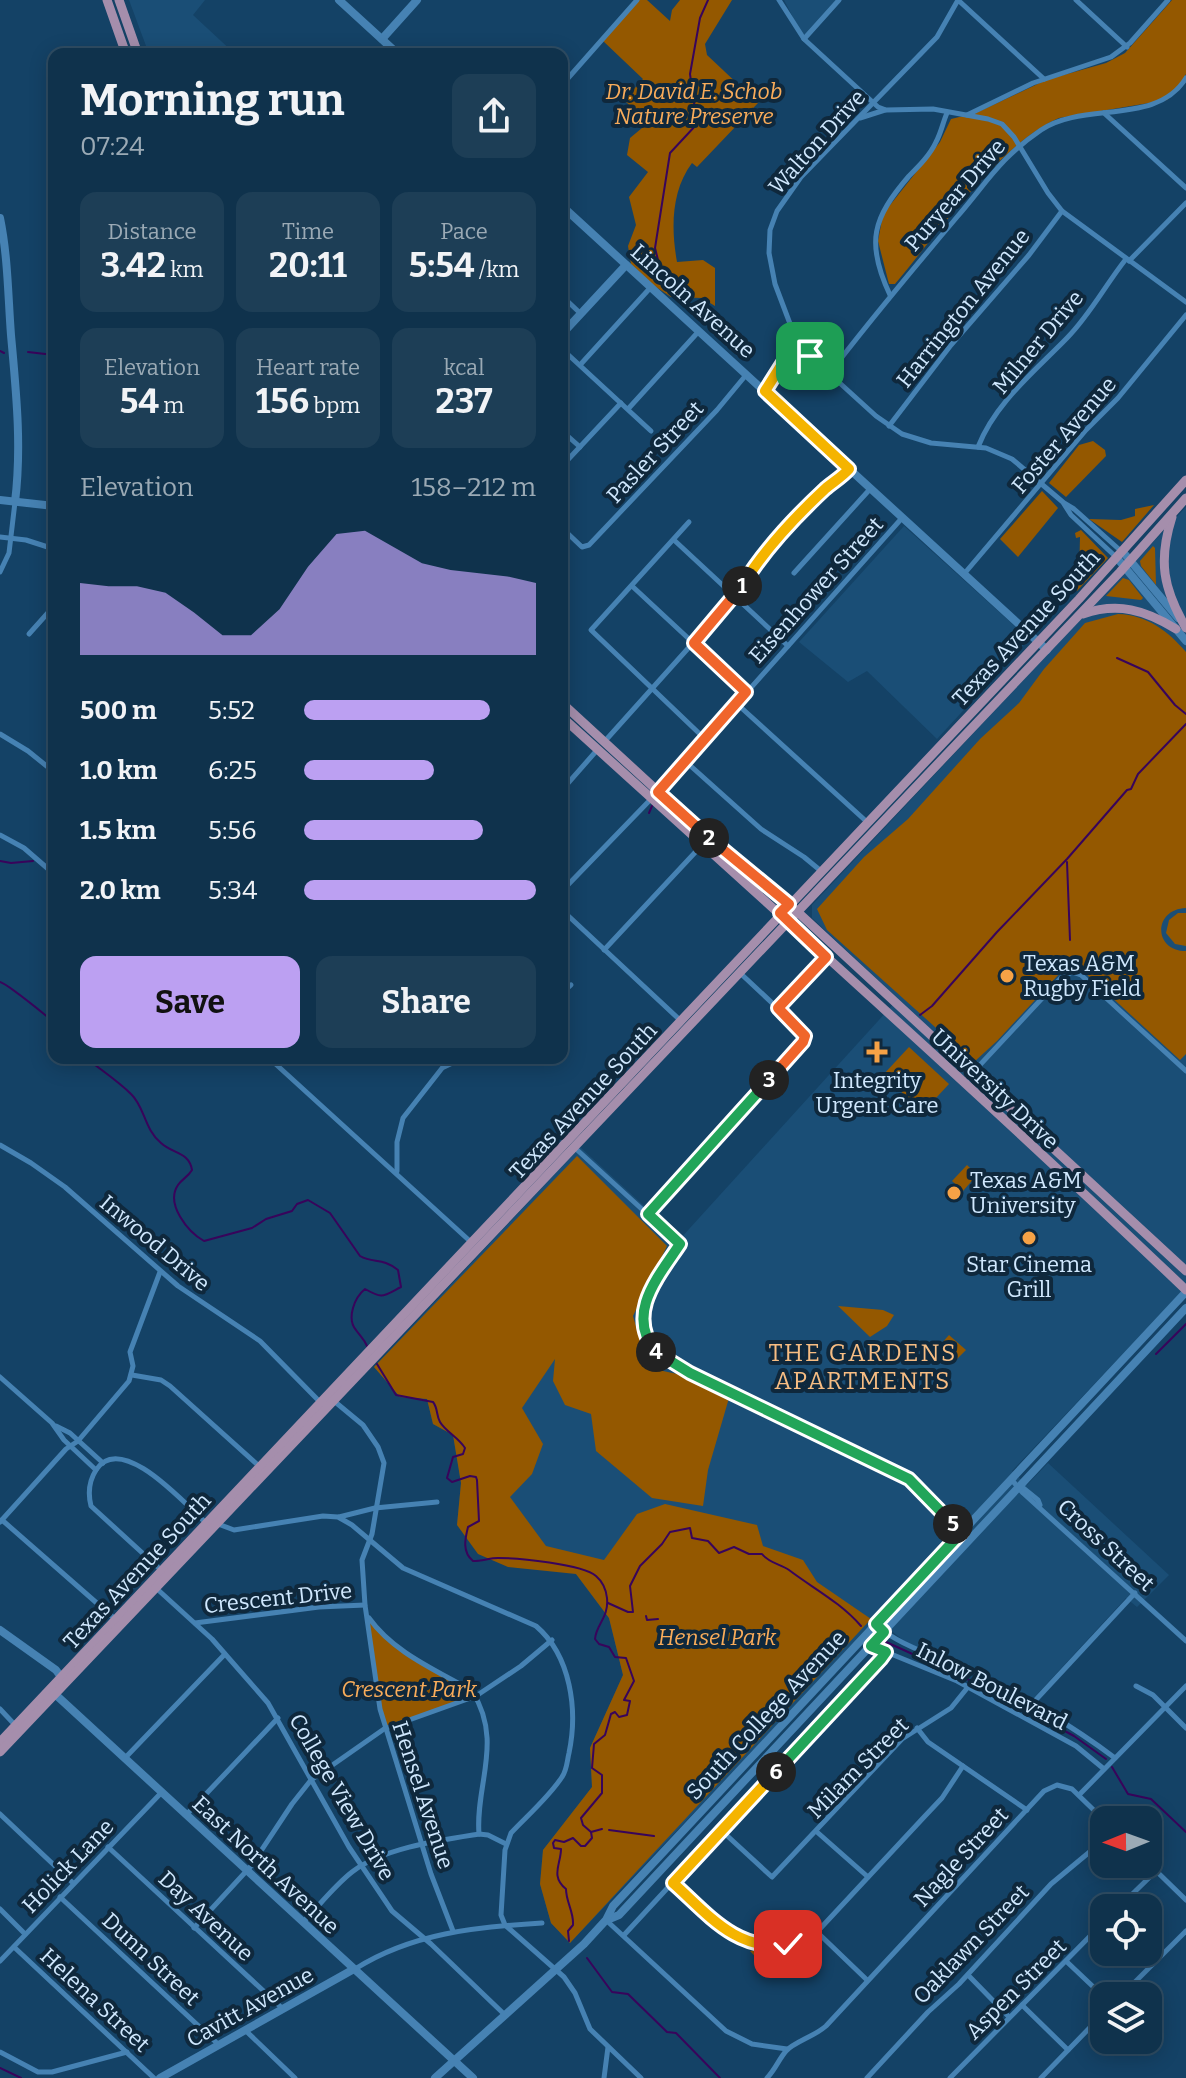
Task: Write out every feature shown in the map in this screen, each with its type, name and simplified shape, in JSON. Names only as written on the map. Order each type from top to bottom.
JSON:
[{"type":"main road","points":[[107,0],[124,48]]},
{"type":"main road","points":[[119,0],[136,48]]},
{"type":"main road","name":"Texas Avenue South","points":[[0,1752],[334,1401],[603,1105],[793,908],[821,871],[1120,555],[1186,480]]},
{"type":"main road","name":"Texas Avenue South","points":[[793,908],[817,892],[1128,564],[1186,498]]},
{"type":"main road","points":[[1174,513],[1165,543],[1164,569],[1171,601],[1183,628]]},
{"type":"main road","points":[[1080,615],[1100,608],[1133,609],[1183,628]]},
{"type":"main road","points":[[568,710],[601,746],[655,795]]},
{"type":"main road","points":[[568,721],[601,746]]},
{"type":"main road","points":[[946,739],[954,747]]},
{"type":"main road","name":"University Drive","points":[[655,795],[702,845],[784,917],[1186,1291]]},
{"type":"main road","name":"University Drive","points":[[655,795],[793,908],[1186,1271]]},
{"type":"main road","points":[[817,892],[808,911],[819,933]]},
{"type":"main road","name":"Texas Avenue South","points":[[0,1742],[366,1355],[575,1147],[739,972],[784,917]]},
{"type":"main road","points":[[575,1147],[575,1140],[603,1111],[603,1105]]},
{"type":"main road","points":[[334,1401],[335,1394],[361,1366],[366,1355]]},
{"type":"main road","points":[[288,1450],[292,1439],[321,1407],[321,1403]]},
{"type":"main road","points":[[178,1565],[180,1558],[207,1529],[207,1523]]},
{"type":"street","points":[[339,0],[392,48]]},
{"type":"street","points":[[382,39],[417,0]]},
{"type":"street","points":[[568,78],[637,0]]},
{"type":"street","points":[[779,0],[804,39],[874,103],[886,110]]},
{"type":"street","points":[[804,39],[839,0]]},
{"type":"street","points":[[958,0],[1044,79]]},
{"type":"street","name":"Walton Drive","points":[[958,0],[942,31],[790,190],[770,230],[771,267],[792,329],[801,345],[889,426],[921,441],[978,447],[1012,459],[1064,503],[1071,515],[1120,555]]},
{"type":"street","points":[[1076,0],[1127,47]]},
{"type":"street","points":[[967,115],[1044,79],[1111,57],[1127,47],[1168,0]]},
{"type":"street","name":"Puryear Drive","points":[[829,374],[1000,163],[1020,146],[1057,121],[1170,98],[1186,78]]},
{"type":"street","points":[[859,118],[886,110],[928,108],[1002,124],[1062,211],[1186,302]]},
{"type":"street","points":[[890,295],[875,239],[879,218],[890,198],[936,144],[947,113]]},
{"type":"street","points":[[1104,113],[1186,188]]},
{"type":"street","name":"Milner Drive","points":[[978,447],[1017,388],[1075,329],[1128,260],[1186,203]]},
{"type":"street","name":"Harrington Avenue","points":[[889,426],[951,345],[1029,255],[1062,211]]},
{"type":"street","name":"Lincoln Avenue","points":[[568,212],[1047,650]]},
{"type":"street","points":[[0,218],[7,265],[19,466],[11,538],[7,560],[0,572]]},
{"type":"street","points":[[568,328],[626,265]]},
{"type":"street","points":[[580,365],[651,287]]},
{"type":"street","points":[[568,302],[581,314]]},
{"type":"street","name":"Foster Avenue","points":[[964,574],[1186,315]]},
{"type":"street","points":[[628,409],[699,331]]},
{"type":"street","points":[[765,391],[784,361],[801,345]]},
{"type":"street","points":[[568,354],[651,431]]},
{"type":"street","name":"Pasler Street","points":[[568,533],[584,548],[635,498],[746,374]]},
{"type":"street","points":[[568,460],[621,403]]},
{"type":"street","points":[[568,436],[580,447]]},
{"type":"street","points":[[568,783],[735,596],[754,567],[790,526],[849,469]]},
{"type":"street","points":[[794,573],[871,488]]},
{"type":"street","points":[[0,500],[48,505]]},
{"type":"street","name":"Eisenhower Street","points":[[568,885],[655,795],[903,517]]},
{"type":"street","points":[[689,522],[591,630],[704,738]]},
{"type":"street","points":[[0,537],[48,547]]},
{"type":"street","points":[[674,540],[788,646]]},
{"type":"street","points":[[1120,555],[1183,628],[1186,641]]},
{"type":"street","points":[[632,586],[746,692]]},
{"type":"street","points":[[29,634],[48,613]]},
{"type":"street","points":[[736,703],[867,823]]},
{"type":"street","points":[[0,734],[48,767]]},
{"type":"street","points":[[685,761],[761,829],[821,871]]},
{"type":"street","points":[[0,835],[24,848],[48,869]]},
{"type":"street","points":[[604,950],[702,845]]},
{"type":"street","points":[[568,916],[682,1022]]},
{"type":"street","points":[[778,1008],[826,957]]},
{"type":"street","points":[[648,1214],[803,1042],[804,1033],[739,972]]},
{"type":"street","points":[[962,1084],[1061,978],[1072,972],[1081,975],[1186,1071]]},
{"type":"street","points":[[568,988],[571,985]]},
{"type":"street","points":[[276,1064],[475,1246]]},
{"type":"street","points":[[397,1172],[397,1142],[403,1118],[446,1064]]},
{"type":"street","points":[[443,1068],[451,1064]]},
{"type":"street","name":"Inwood Drive","points":[[0,1145],[65,1187],[160,1272],[203,1305],[260,1341],[321,1403]]},
{"type":"street","points":[[575,1147],[680,1244],[642,1308],[646,1338],[659,1355],[909,1479],[970,1540]]},
{"type":"street","points":[[116,1619],[1,1520],[78,1441],[132,1375],[130,1352],[160,1272]]},
{"type":"street","name":"South College Avenue","points":[[435,2078],[556,1971],[606,1920],[613,1906],[1186,1291]]},
{"type":"street","name":"South College Avenue","points":[[606,1920],[619,1915],[1186,1308]]},
{"type":"street","points":[[132,1375],[161,1380],[170,1386],[260,1467]]},
{"type":"street","points":[[0,1377],[52,1423],[78,1441],[99,1466]]},
{"type":"street","points":[[1090,1394],[1099,1402]]},
{"type":"street","name":"Hensel Avenue","points":[[334,1401],[363,1425],[381,1455],[384,1472],[372,1534],[362,1560],[365,1605],[384,1729],[421,1845],[453,1931]]},
{"type":"street","points":[[52,1423],[88,1463],[99,1466],[118,1458],[139,1464],[207,1523]]},
{"type":"street","points":[[88,1463],[92,1479]]},
{"type":"street","points":[[99,1466],[92,1479],[89,1499],[95,1511],[161,1571]]},
{"type":"street","name":"Cross Street","points":[[1011,1479],[1034,1496],[1040,1506],[1186,1641]]},
{"type":"street","points":[[218,1523],[234,1530],[323,1516],[338,1517],[375,1508],[437,1502]]},
{"type":"street","points":[[338,1517],[403,1568],[536,1626],[552,1640],[567,1678],[574,1719],[566,1768],[561,1779],[511,1833],[506,1844],[501,1909],[505,1925],[571,1986],[590,2029],[641,2078]]},
{"type":"street","points":[[918,1579],[926,1587]]},
{"type":"street","name":"College View Drive","points":[[156,1588],[259,1691],[278,1718],[362,1867],[392,1911],[505,2016]]},
{"type":"street","points":[[1031,1705],[1135,1593]]},
{"type":"street","name":"Crescent Drive","points":[[194,1623],[319,1607],[365,1605]]},
{"type":"street","name":"Crescent Drive","points":[[368,1616],[387,1639],[476,1696]]},
{"type":"street","name":"Inlow Boulevard","points":[[876,1624],[910,1647],[975,1674],[1031,1705],[1088,1738],[1115,1758]]},
{"type":"street","points":[[0,1630],[56,1670],[61,1677],[56,1695]]},
{"type":"street","name":"Inlow Boulevard","points":[[861,1639],[968,1687],[1076,1746],[1104,1769]]},
{"type":"street","points":[[194,1928],[247,1871],[311,1780],[384,1729],[476,1696],[521,1666],[552,1640]]},
{"type":"street","points":[[624,1935],[886,1652]]},
{"type":"street","points":[[125,1759],[225,1654]]},
{"type":"street","points":[[1136,1686],[1153,1695],[1186,1728]]},
{"type":"street","points":[[1090,1806],[1079,1795],[1186,1686]]},
{"type":"street","name":"Milam Street","points":[[722,1831],[772,1877],[902,1739],[951,1708],[968,1687]]},
{"type":"street","name":"East North Avenue","points":[[56,1695],[473,2078]]},
{"type":"street","points":[[476,1696],[488,1752],[478,1817],[479,1834]]},
{"type":"street","points":[[0,1709],[15,1725]]},
{"type":"street","points":[[186,1815],[278,1718]]},
{"type":"street","points":[[917,1728],[928,1742],[1027,1810]]},
{"type":"street","points":[[757,1751],[765,1759]]},
{"type":"street","points":[[673,1883],[722,1927],[748,1943],[779,1946],[799,1941],[817,1932],[942,1798],[963,1766]]},
{"type":"street","name":"Nagle Street","points":[[767,2078],[787,2049],[821,2030],[1044,1791],[1065,1785],[1079,1795]]},
{"type":"street","name":"Holick Lane","points":[[0,1961],[161,1793]]},
{"type":"street","points":[[0,1814],[73,1883]]},
{"type":"street","points":[[817,1832],[868,1877]]},
{"type":"street","points":[[302,1923],[353,1871],[362,1867],[421,1845],[479,1834],[506,1844]]},
{"type":"street","name":"Day Avenue","points":[[108,1847],[283,2009]]},
{"type":"street","name":"Oaklawn Street","points":[[867,2078],[928,2012],[968,1975],[1051,1884],[1090,1852]]},
{"type":"street","points":[[1162,1877],[1186,1900]]},
{"type":"street","points":[[1132,1894],[1149,1878]]},
{"type":"street","name":"Dunn Street","points":[[60,1897],[219,2045]]},
{"type":"street","points":[[0,1909],[25,1934]]},
{"type":"street","points":[[606,1920],[726,2031],[752,2044],[787,2049]]},
{"type":"street","name":"Cavitt Avenue","points":[[164,2077],[382,1954],[453,1931],[542,1923]]},
{"type":"street","points":[[1162,1954],[1186,1931]]},
{"type":"street","points":[[817,1932],[867,1980]]},
{"type":"street","name":"Aspen Street","points":[[950,2078],[1090,1936]]},
{"type":"street","name":"Helena Street","points":[[14,1947],[128,2052],[164,2077]]},
{"type":"street","points":[[1066,1961],[1090,1984]]},
{"type":"street","points":[[1135,1982],[1150,1966]]},
{"type":"street","points":[[968,1975],[1009,2017]]},
{"type":"street","points":[[1022,2005],[1068,2050]]},
{"type":"street","points":[[1041,2078],[1090,2027]]},
{"type":"street","points":[[245,2030],[295,2078]]},
{"type":"street","points":[[604,2078],[608,2047]]},
{"type":"street","points":[[0,2052],[38,2072],[52,2072],[128,2052]]},
{"type":"shaded area","points":[[129,0],[205,0],[193,15],[229,48],[147,48]]},
{"type":"shaded area","points":[[784,0],[839,0],[804,39]]},
{"type":"shaded area","name":"Texas A&M University","points":[[1186,507],[1186,1287],[1012,1471],[1027,1485],[1048,1463],[1169,1575],[1137,1607],[1126,1598],[1030,1702],[907,1643],[877,1620],[570,1943],[551,1923],[540,1884],[543,1850],[592,1787],[590,1748],[623,1675],[609,1618],[576,1574],[516,1546],[457,1525],[461,1483],[453,1435],[433,1424],[427,1399],[400,1397],[374,1367],[580,1147],[680,1239],[898,999],[812,918],[812,905]]},
{"type":"shaded area","points":[[904,526],[1029,639],[937,739],[867,671],[848,682],[799,642]]},
{"type":"green space","name":"Dr. David E. Schob Nature Preserve","points":[[637,0],[647,0],[670,21],[672,10],[680,0],[732,0],[705,44],[707,55],[758,103],[697,167],[692,163],[680,186],[674,211],[677,262],[703,260],[715,268],[715,306],[702,298],[671,297],[650,283],[631,264],[628,246],[636,225],[629,197],[648,172],[627,155],[630,138],[648,123],[624,100],[643,79],[602,40]]},
{"type":"green space","points":[[1172,0],[1186,0],[1186,74],[1178,89],[1167,100],[1059,118],[1036,131],[992,169],[895,284],[889,284],[878,241],[883,214],[940,142],[951,119],[976,113],[1046,80],[1106,63],[1125,53]]},
{"type":"green space","points":[[1093,441],[1105,450],[1106,456],[1066,497],[1049,483],[1079,445]]},
{"type":"green space","points":[[1042,491],[1058,508],[1018,557],[1000,539]]},
{"type":"green space","points":[[1154,505],[1122,542],[1089,519],[1121,520],[1135,516],[1135,509]]},
{"type":"green space","points":[[1081,530],[1108,558],[1077,591],[1073,587],[1075,578],[1079,578],[1080,537],[1076,538],[1075,533]]},
{"type":"green space","points":[[1153,546],[1155,548],[1156,585],[1140,561]]},
{"type":"green space","points":[[1123,578],[1129,580],[1143,598],[1141,600],[1106,596]]},
{"type":"green space","points":[[1118,614],[1138,617],[1156,626],[1186,652],[1186,908],[1167,915],[1161,930],[1167,944],[1186,951],[1186,1054],[1180,1060],[1083,971],[1071,968],[1061,972],[974,1062],[827,930],[817,909],[864,857],[908,819],[980,739],[1019,703],[1085,623]]},
{"type":"green space","points":[[1178,913],[1186,913],[1186,946],[1175,944],[1166,933],[1169,920]]},
{"type":"green space","points":[[909,1047],[949,1084],[923,1112],[883,1075]]},
{"type":"green space","name":"Hensel Park","points":[[577,1156],[667,1246],[633,1316],[642,1347],[663,1371],[682,1375],[729,1398],[708,1470],[703,1506],[652,1498],[596,1451],[591,1414],[565,1405],[553,1381],[555,1359],[522,1408],[543,1444],[532,1474],[510,1497],[546,1546],[604,1560],[637,1514],[665,1504],[757,1525],[763,1546],[803,1560],[817,1582],[871,1619],[570,1943],[551,1923],[540,1884],[543,1850],[592,1787],[590,1748],[623,1675],[609,1618],[576,1574],[508,1567],[478,1554],[457,1525],[461,1483],[453,1435],[433,1424],[427,1399],[400,1397],[374,1367]]},
{"type":"green space","points":[[967,1165],[977,1175],[963,1191],[952,1181]]},
{"type":"green space","points":[[838,1306],[883,1310],[894,1315],[887,1326],[870,1337]]},
{"type":"green space","points":[[949,1335],[966,1350],[957,1359],[941,1344]]},
{"type":"green space","name":"Crescent Park","points":[[368,1616],[387,1639],[476,1696],[384,1729]]},
{"type":"green space","points":[[797,1948],[799,1951],[785,1966],[774,1971],[765,1967],[750,1951]]},
{"type":"waterway","points":[[658,260],[655,248],[670,153],[697,124],[690,74],[700,18],[708,0]]},
{"type":"waterway","points":[[0,351],[4,353]]},
{"type":"waterway","points":[[28,352],[48,354]]},
{"type":"waterway","points":[[1117,658],[1148,672],[1186,714]]},
{"type":"waterway","points":[[920,1015],[932,1006],[1131,789],[1138,774],[1186,724]]},
{"type":"waterway","points":[[649,813],[652,806]]},
{"type":"waterway","points":[[0,861],[33,861]]},
{"type":"waterway","points":[[1067,862],[1070,940]]},
{"type":"waterway","points":[[0,982],[48,1017]]},
{"type":"waterway","points":[[94,1064],[136,1099],[155,1137],[188,1160],[192,1170],[178,1185],[174,1200],[180,1217],[198,1237],[204,1241],[252,1228],[266,1219],[292,1211],[297,1204],[308,1200],[330,1213],[360,1256],[387,1263],[398,1270],[401,1287],[383,1296],[365,1289],[355,1302],[353,1325],[367,1346]]},
{"type":"waterway","points":[[1156,1354],[1186,1324]]},
{"type":"waterway","points":[[377,1364],[396,1395],[433,1402],[440,1422],[465,1448],[463,1454],[453,1457],[447,1478],[452,1482],[470,1476],[477,1480],[479,1521],[468,1527],[465,1541],[467,1554],[473,1561],[507,1558],[564,1565],[596,1576],[605,1589],[606,1611],[595,1639],[609,1647],[615,1657],[626,1658],[634,1681],[624,1700],[630,1701],[627,1715],[619,1717],[615,1712],[611,1714],[605,1735],[594,1744],[592,1768],[602,1775],[602,1793],[581,1818],[592,1838],[585,1846],[573,1838],[564,1842],[555,1840],[553,1843],[554,1848],[561,1849],[557,1875],[566,1889],[572,1916],[569,1941]]},
{"type":"waterway","points":[[608,1603],[633,1612],[630,1586],[640,1566],[670,1532],[690,1528],[692,1538],[708,1541],[719,1553],[734,1547],[749,1554],[762,1554],[826,1596],[861,1626]]},
{"type":"waterway","points":[[646,1616],[647,1620],[658,1619]]},
{"type":"waterway","points":[[884,1641],[978,1684],[1074,1736],[1106,1759]]},
{"type":"waterway","points":[[1112,1767],[1128,1794],[1151,1799],[1186,1832]]},
{"type":"waterway","points":[[591,1832],[602,1829]]},
{"type":"waterway","points":[[609,1830],[654,1836]]},
{"type":"waterway","points":[[587,1958],[612,1992],[628,1994],[667,2032],[676,2033],[720,2078]]},
{"type":"waterway","points":[[0,2068],[21,2078]]},
{"type":"place","name":"Texas A&M Rugby Field","points":[[1007,976]]},
{"type":"place","name":"Integrity Urgent Care","points":[[877,1052]]},
{"type":"place","name":"Texas A&M University","points":[[954,1193]]},
{"type":"place","name":"Star Cinema Grill","points":[[1029,1238]]},
{"type":"district","name":"THE GARDENS APARTMENTS","points":[[863,1367]]},
{"type":"route","points":[[788,1944],[760,1945],[739,1939],[673,1883],[881,1659],[886,1652],[871,1646],[884,1632],[876,1624],[962,1532],[909,1479],[663,1359],[649,1343],[641,1317],[648,1295],[680,1244],[648,1214],[803,1042],[804,1033],[778,1008],[826,957],[780,913],[789,904],[658,792],[746,692],[694,643],[754,567],[826,488],[849,469],[765,391],[784,361],[801,345],[810,356]]}]
